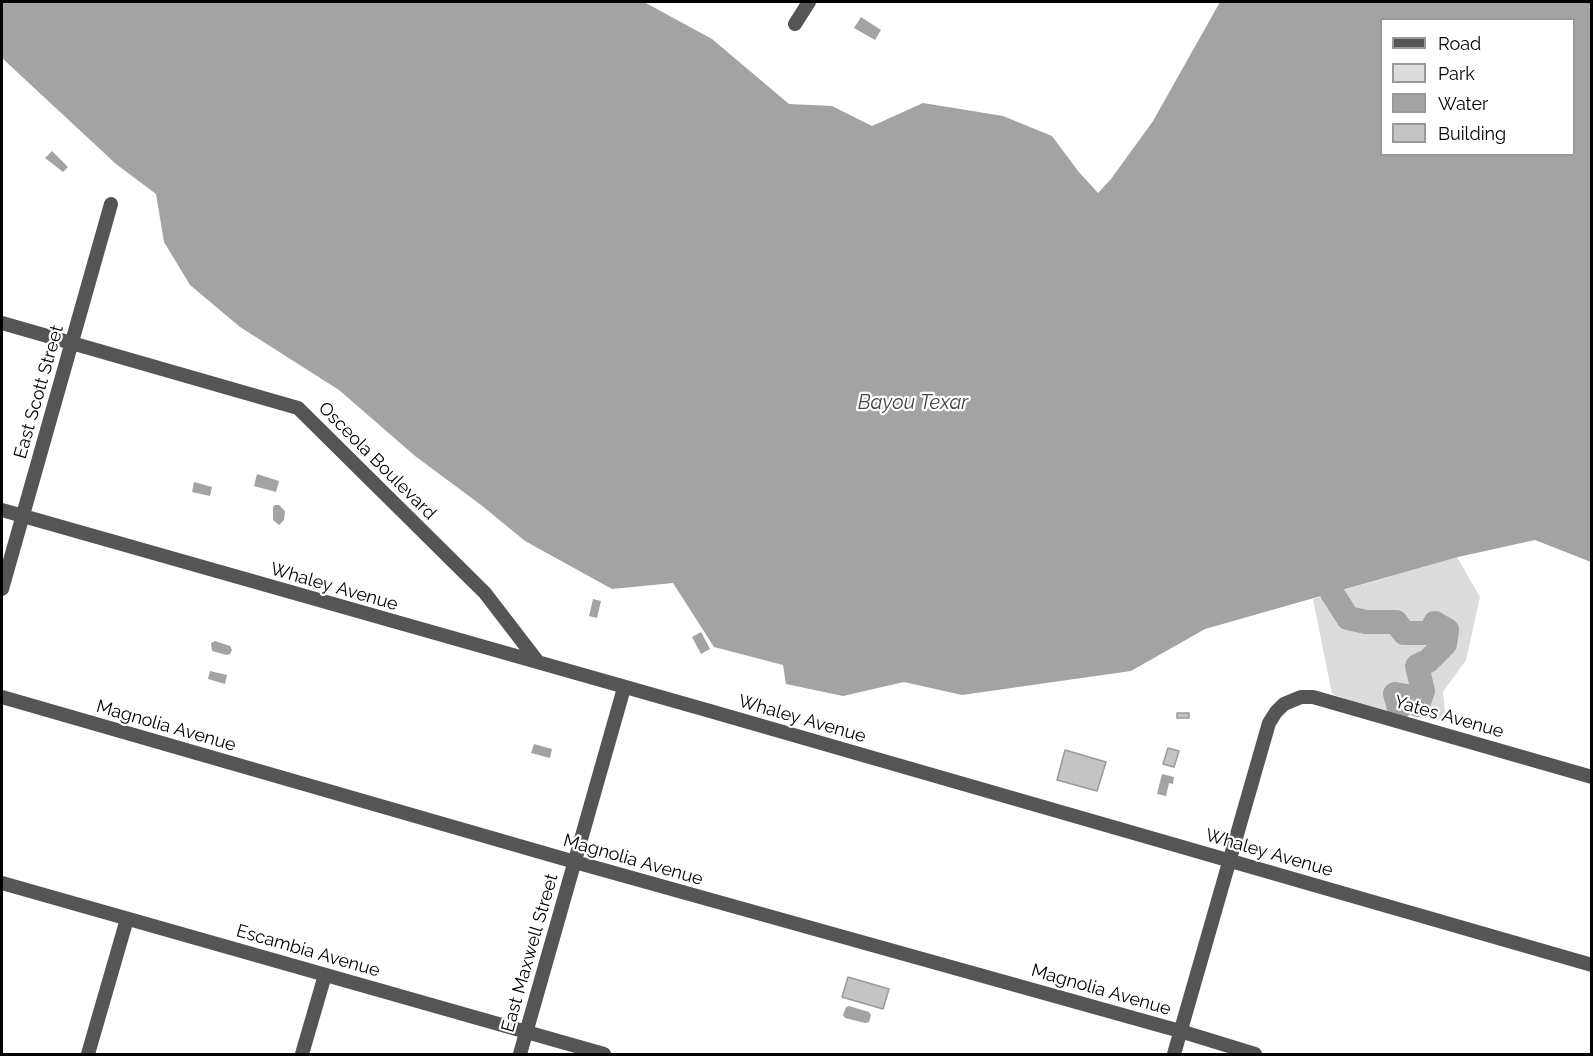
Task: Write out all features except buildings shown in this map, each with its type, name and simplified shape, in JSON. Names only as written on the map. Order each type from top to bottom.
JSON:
[{"type":"street","points":[[795,24],[809,2]]},
{"type":"street","name":"East Scott Street","points":[[2,589],[111,204]]},
{"type":"street","points":[[2,323],[72,343]]},
{"type":"street","name":"Osceola Boulevard","points":[[72,343],[298,408],[485,593],[538,662]]},
{"type":"street","name":"Whaley Avenue","points":[[2,510],[1592,965]]},
{"type":"street","name":"East Maxwell Street","points":[[520,1054],[624,688]]},
{"type":"street","name":"Magnolia Avenue","points":[[2,697],[1255,1054]]},
{"type":"street","name":"Yates Avenue","points":[[1229,860],[1269,723],[1284,704],[1295,699],[1313,697],[1592,777]]},
{"type":"street","points":[[1174,1054],[1229,860]]},
{"type":"street","name":"Escambia Avenue","points":[[2,883],[604,1054]]},
{"type":"street","points":[[88,1054],[127,919]]},
{"type":"street","points":[[302,1054],[325,975]]},
{"type":"green space","points":[[1457,557],[1480,597],[1466,660],[1443,692],[1446,722],[1415,716],[1386,714],[1332,694],[1313,599]]},
{"type":"water","name":"Bayou Texar","points":[[2,2],[644,2],[712,39],[789,104],[832,106],[872,126],[923,103],[1003,116],[1052,136],[1098,193],[1111,179],[1153,121],[1220,2],[1591,2],[1591,562],[1535,540],[1458,557],[1205,629],[1131,671],[962,695],[904,682],[843,696],[786,684],[783,665],[714,647],[673,583],[612,589],[525,541],[415,456],[339,390],[240,327],[190,285],[164,242],[156,194],[116,164],[2,58]]},
{"type":"water","points":[[861,17],[881,30],[875,40],[854,28]]},
{"type":"water","points":[[52,151],[68,167],[63,172],[45,158]]},
{"type":"water","points":[[257,474],[279,481],[276,492],[254,486]]},
{"type":"water","points":[[194,482],[212,487],[210,496],[192,492]]},
{"type":"water","points":[[275,505],[279,505],[285,511],[284,520],[279,525],[273,520]]},
{"type":"water","points":[[593,599],[601,601],[597,618],[589,616]]},
{"type":"water","points":[[701,632],[710,649],[701,654],[692,637]]},
{"type":"water","points":[[215,641],[230,646],[232,650],[230,654],[212,651],[211,643]]},
{"type":"water","points":[[210,671],[227,675],[225,684],[208,679]]},
{"type":"water","points":[[534,744],[552,749],[550,758],[531,753]]},
{"type":"water","points":[[1162,774],[1174,777],[1173,784],[1169,783],[1166,796],[1157,794]]},
{"type":"water","points":[[846,1007],[869,1012],[871,1015],[869,1022],[845,1018],[843,1015]]},
{"type":"waterway","points":[[1332,593],[1348,618],[1366,622],[1396,622],[1404,633],[1430,633],[1435,623],[1447,630],[1445,644],[1428,661],[1417,666],[1423,691],[1418,705],[1406,696],[1395,694],[1399,708]]}]
